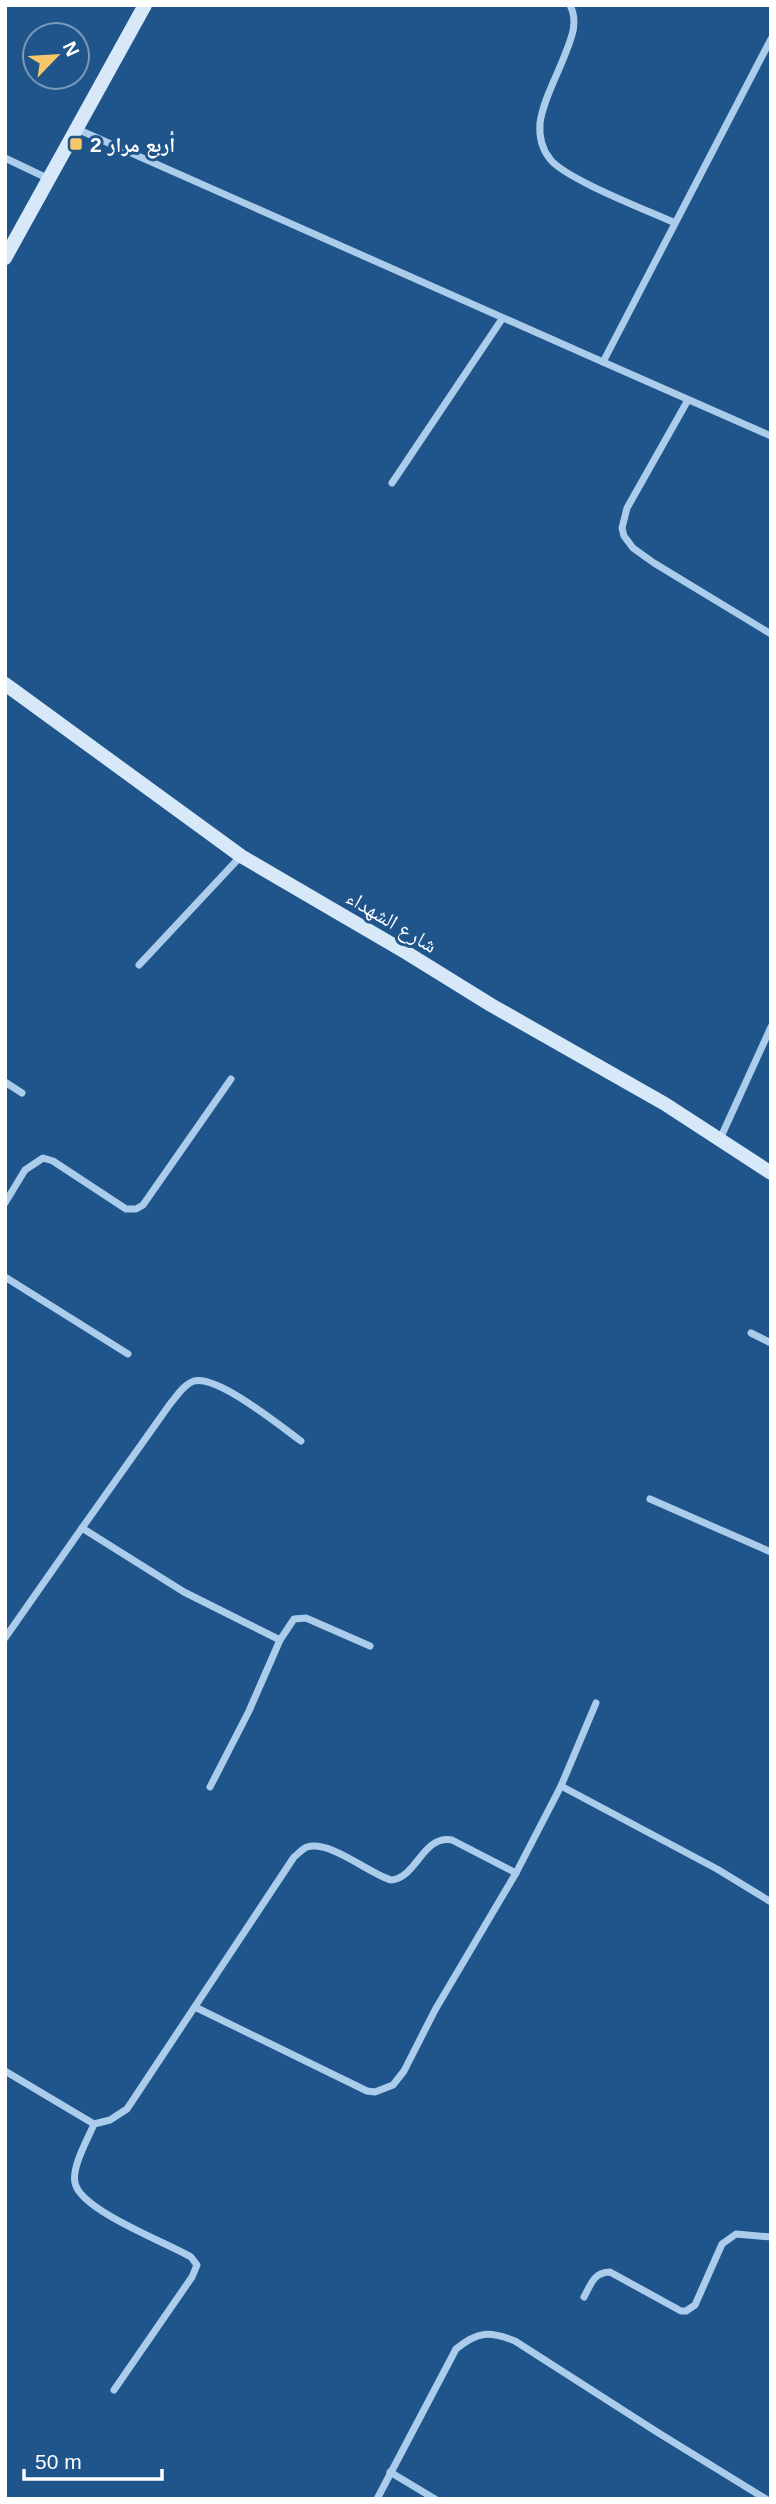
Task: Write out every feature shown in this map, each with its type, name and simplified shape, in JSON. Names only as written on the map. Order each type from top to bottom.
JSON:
[{"type":"street","points":[[5,258],[145,5]]},
{"type":"street","points":[[570,5],[575,22],[540,122],[541,142],[550,159],[573,176],[675,223]]},
{"type":"street","points":[[603,362],[771,39]]},
{"type":"street","points":[[77,129],[771,436]]},
{"type":"street","points":[[5,158],[48,179]]},
{"type":"street","points":[[392,483],[502,318]]},
{"type":"street","points":[[688,400],[627,508],[622,528],[624,536],[633,548],[654,563],[771,634]]},
{"type":"street","name":"شارع الشهداء","points":[[5,684],[241,856],[491,1005],[653,1097],[771,1173]]},
{"type":"street","points":[[139,965],[241,856]]},
{"type":"street","points":[[720,1139],[771,1027]]},
{"type":"street","points":[[5,1203],[25,1170],[43,1158],[53,1161],[127,1209],[136,1209],[143,1205],[231,1079]]},
{"type":"street","points":[[5,1082],[22,1093]]},
{"type":"street","points":[[5,1277],[128,1354]]},
{"type":"street","points":[[751,1333],[771,1343]]},
{"type":"street","points":[[5,1638],[170,1404],[194,1381],[213,1382],[302,1441]]},
{"type":"street","points":[[650,1499],[771,1552]]},
{"type":"street","points":[[82,1528],[184,1592],[280,1640]]},
{"type":"street","points":[[210,1787],[249,1711],[280,1640],[294,1619],[306,1618],[370,1646]]},
{"type":"street","points":[[195,2007],[367,2091],[384,2090],[393,2085],[404,2071],[435,2010],[516,1873],[561,1786],[596,1703]]},
{"type":"street","points":[[561,1786],[717,1869],[771,1902]]},
{"type":"street","points":[[5,2071],[94,2124],[110,2120],[127,2109],[294,1857],[308,1847],[327,1848],[391,1880],[405,1874],[430,1847],[443,1838],[516,1873]]},
{"type":"street","points":[[94,2124],[75,2171],[75,2185],[87,2200],[107,2214],[183,2253],[197,2265],[192,2277],[114,2390]]},
{"type":"street","points":[[584,2297],[594,2277],[602,2272],[610,2272],[681,2311],[686,2311],[695,2305],[722,2244],[736,2234],[771,2237]]},
{"type":"street","points":[[377,2499],[456,2349],[475,2336],[483,2334],[498,2334],[515,2341],[766,2499]]},
{"type":"street","points":[[390,2472],[435,2499]]},
{"type":"place","name":"أربع مرار 2","points":[[76,144]]}]
